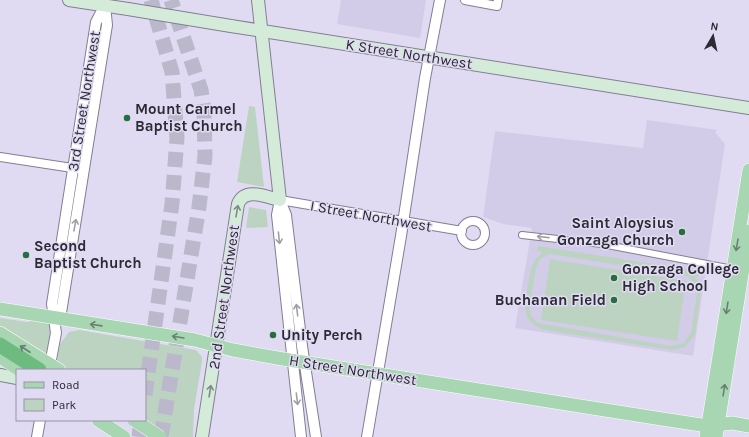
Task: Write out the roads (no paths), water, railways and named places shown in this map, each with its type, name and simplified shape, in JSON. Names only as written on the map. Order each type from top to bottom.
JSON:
[{"type":"highway","points":[[0,345],[49,369]]},
{"type":"main road","name":"K Street Northwest","points":[[69,0],[749,108]]},
{"type":"main road","points":[[258,0],[280,200]]},
{"type":"main road","points":[[716,432],[733,270],[749,170]]},
{"type":"main road","name":"2nd Street Northwest","points":[[202,437],[239,202],[244,196],[249,194],[280,200]]},
{"type":"main road","points":[[724,354],[749,231]]},
{"type":"main road","name":"H Street Northwest","points":[[0,309],[195,340],[216,346],[298,362],[378,374],[716,432],[732,423],[749,426]]},
{"type":"main road","points":[[0,333],[49,369]]},
{"type":"main road","points":[[0,357],[18,369]]},
{"type":"main road","points":[[0,375],[16,378]]},
{"type":"main road","points":[[100,421],[121,435]]},
{"type":"main road","points":[[136,421],[160,437]]},
{"type":"street","points":[[368,437],[440,0]]},
{"type":"street","points":[[465,0],[477,1],[497,6],[498,0]]},
{"type":"street","name":"3rd Street Northwest","points":[[57,319],[52,304],[96,22],[105,5]]},
{"type":"street","name":"3rd Street Northwest","points":[[49,369],[84,170],[107,25],[105,5]]},
{"type":"street","points":[[0,157],[84,170]]},
{"type":"street","points":[[280,200],[277,215],[298,362],[302,437]]},
{"type":"street","name":"I Street Northwest","points":[[280,200],[462,231]]},
{"type":"street","points":[[522,235],[602,244],[733,270]]},
{"type":"street","points":[[298,362],[316,437]]},
{"type":"street","points":[[37,437],[40,421]]},
{"type":"tunnel","points":[[146,388],[172,204],[177,138],[172,72],[151,0]]},
{"type":"tunnel","points":[[161,437],[199,207],[205,156],[204,110],[201,90],[171,0]]},
{"type":"tunnel","points":[[139,437],[141,421]]},
{"type":"place","name":"Mount Carmel Baptist Church","points":[[127,118]]},
{"type":"place","name":"Saint Aloysius Gonzaga Church","points":[[682,232]]},
{"type":"place","name":"Second Baptist Church","points":[[26,255]]},
{"type":"place","name":"Gonzaga College High School","points":[[614,278]]},
{"type":"place","name":"Buchanan Field","points":[[614,300]]},
{"type":"place","name":"Unity Perch","points":[[273,335]]}]
